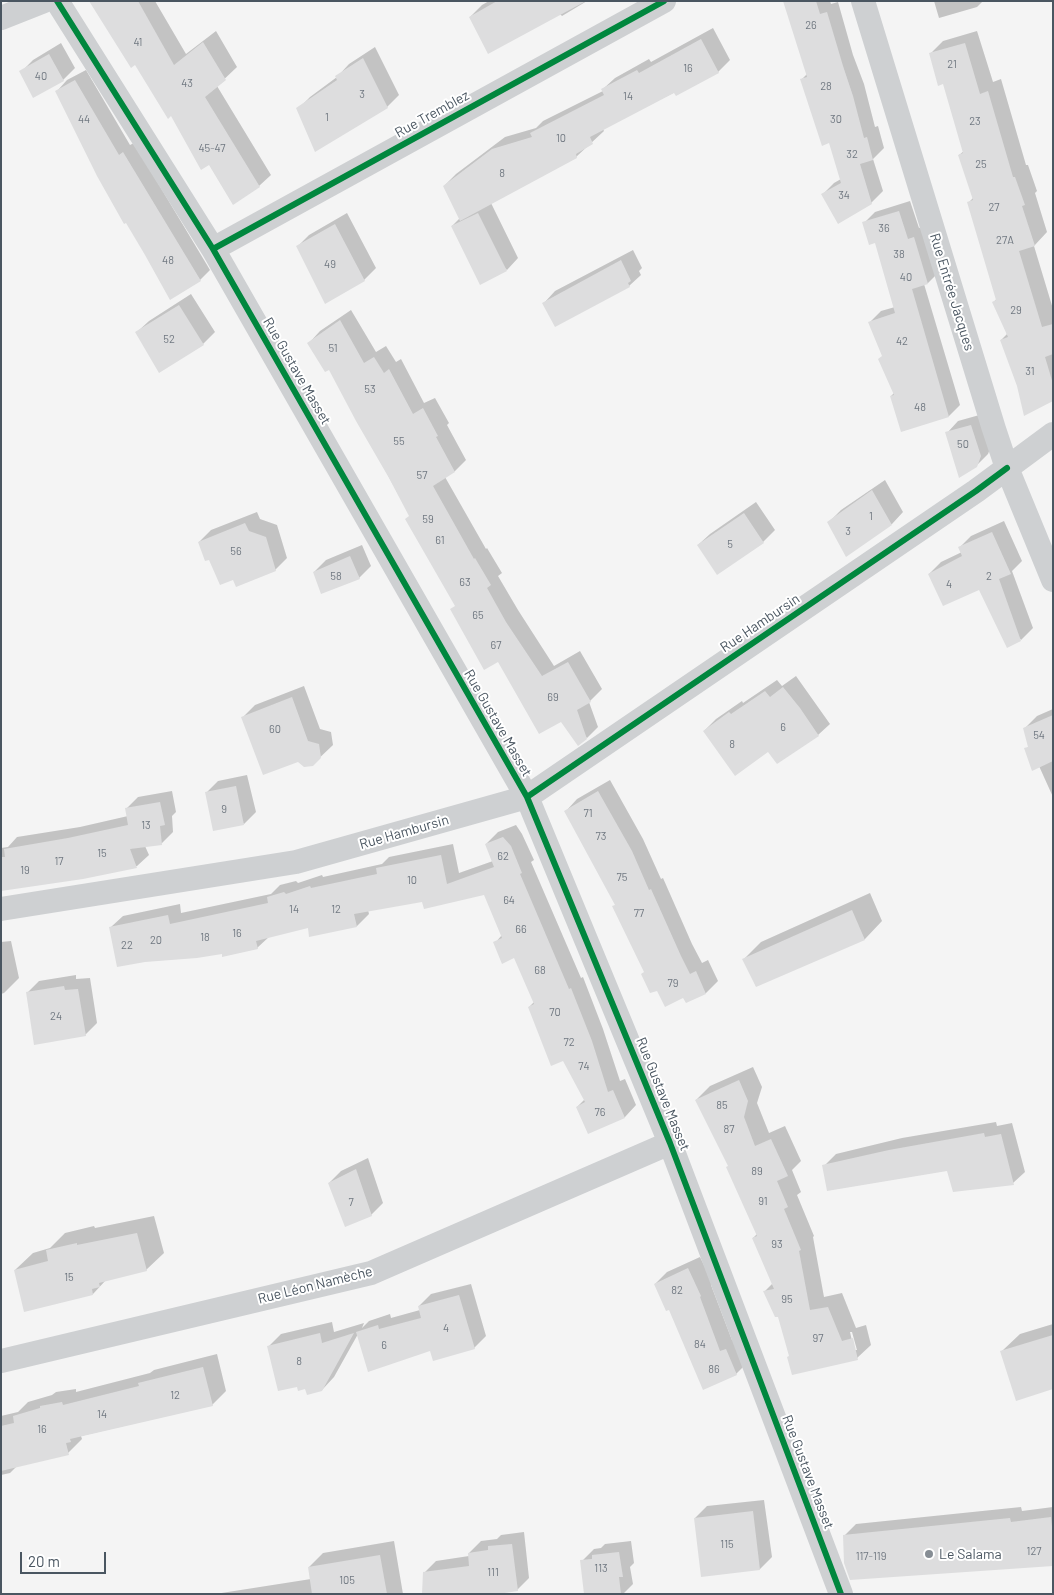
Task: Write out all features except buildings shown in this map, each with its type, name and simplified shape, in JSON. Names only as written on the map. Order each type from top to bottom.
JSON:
[{"type":"street","points":[[1,18],[44,1]]},
{"type":"street","name":"Rue Gustave Masset","points":[[57,1],[213,249],[527,797],[670,1143],[841,1594]]},
{"type":"street","name":"Rue Tremblez","points":[[213,249],[664,1]]},
{"type":"street","name":"Rue Entrée Jacques","points":[[862,1],[1007,468],[1053,580]]},
{"type":"street","name":"Rue Hambursin","points":[[1,909],[296,862],[527,797],[976,491],[1053,434]]},
{"type":"street","name":"Rue Léon Namèche","points":[[1,1361],[371,1273],[670,1143]]},
{"type":"cycle path","points":[[57,1],[213,249],[527,797],[670,1143],[841,1594]]},
{"type":"cycle path","points":[[213,249],[664,1]]},
{"type":"cycle path","points":[[527,797],[1007,468]]},
{"type":"place","name":"Le Salama","points":[[929,1554]]}]
